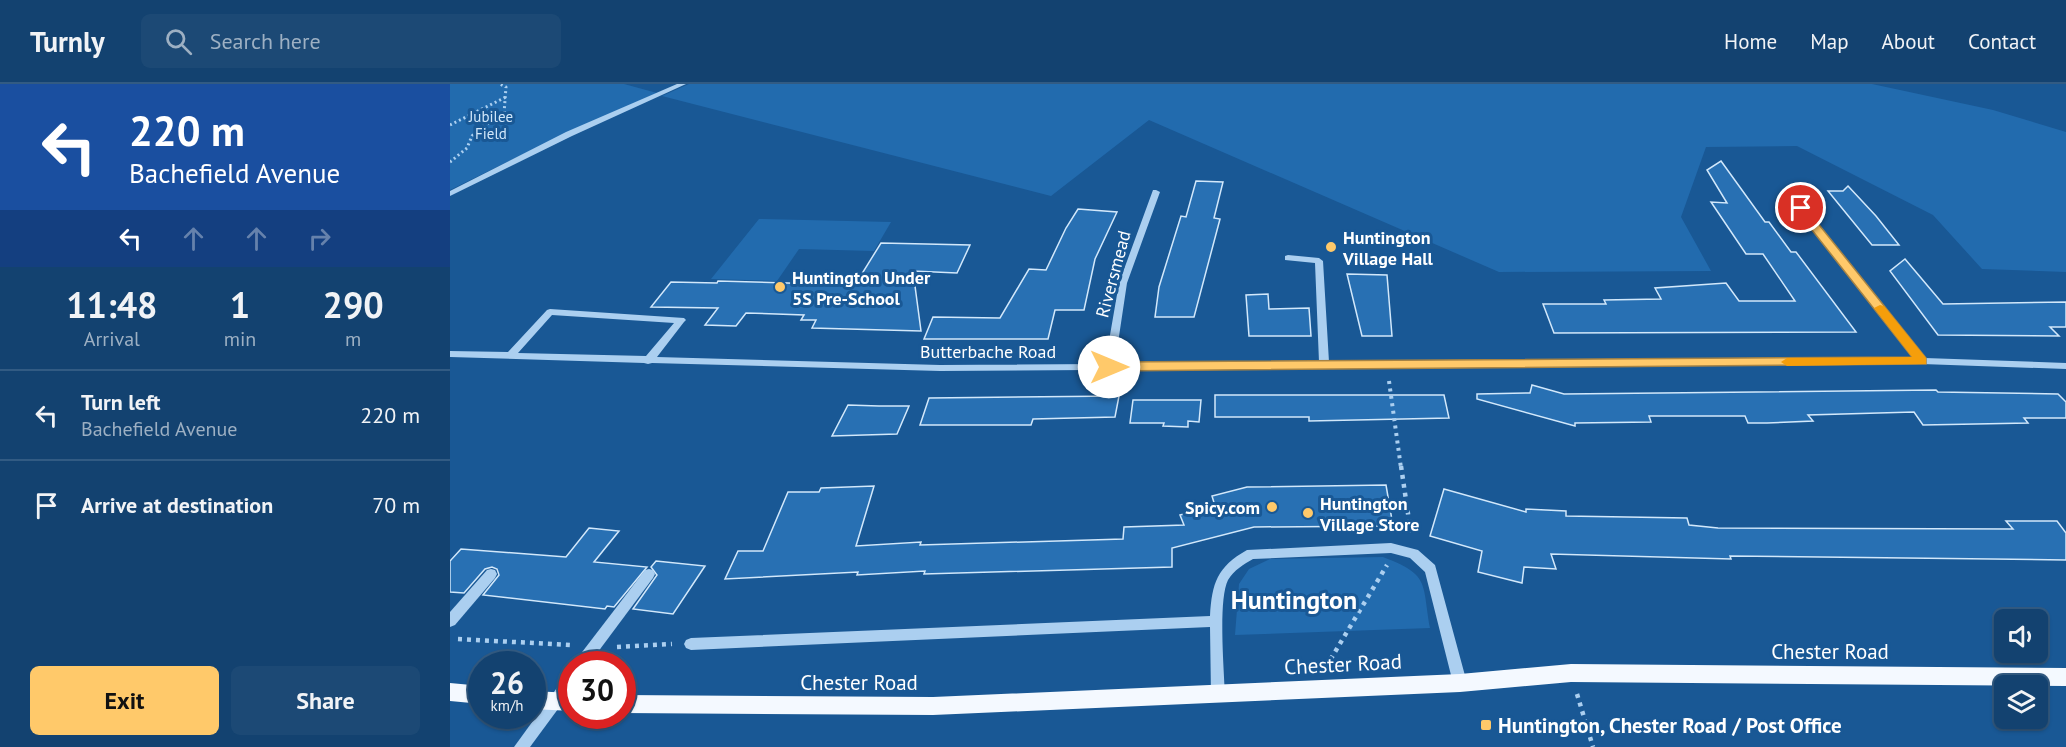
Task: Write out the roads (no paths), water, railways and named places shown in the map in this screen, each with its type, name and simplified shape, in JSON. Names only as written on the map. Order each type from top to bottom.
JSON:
[{"type":"main road","name":"Chester Road","points":[[636,704],[933,706],[1460,683],[1571,673],[2066,676]]},
{"type":"main road","points":[[450,692],[468,694]]},
{"type":"street","points":[[450,194],[569,134],[683,84]]},
{"type":"street","name":"Riversmead","points":[[1109,367],[1123,283],[1156,192]]},
{"type":"street","points":[[1801,208],[1922,361]]},
{"type":"street","points":[[1288,258],[1319,261],[1323,366]]},
{"type":"street","points":[[510,356],[550,312],[681,320],[648,361]]},
{"type":"street","name":"Butterbache Road","points":[[450,354],[940,368],[1922,361],[2066,366]]},
{"type":"street","points":[[1218,695],[1217,621],[1220,583],[1232,565],[1251,554],[1397,548],[1414,554],[1431,569],[1460,683]]},
{"type":"street","points":[[450,621],[491,574]]},
{"type":"street","points":[[591,651],[649,574]]},
{"type":"street","points":[[691,644],[1217,621]]},
{"type":"street","points":[[521,747],[558,707]]},
{"type":"place","name":"Huntington Village Hall","points":[[1331,247]]},
{"type":"place","name":"Huntington Under 5S Pre-School","points":[[780,287]]},
{"type":"place","name":"Spicy.com","points":[[1272,507]]},
{"type":"place","name":"Huntington Village Store","points":[[1308,513]]},
{"type":"place","name":"Huntington, Chester Road / Post Office","points":[[1486,725]]},
{"type":"district","name":"Huntington","points":[[1294,599]]},
{"type":"park label","name":"Jubilee Field","points":[[491,124]]}]
